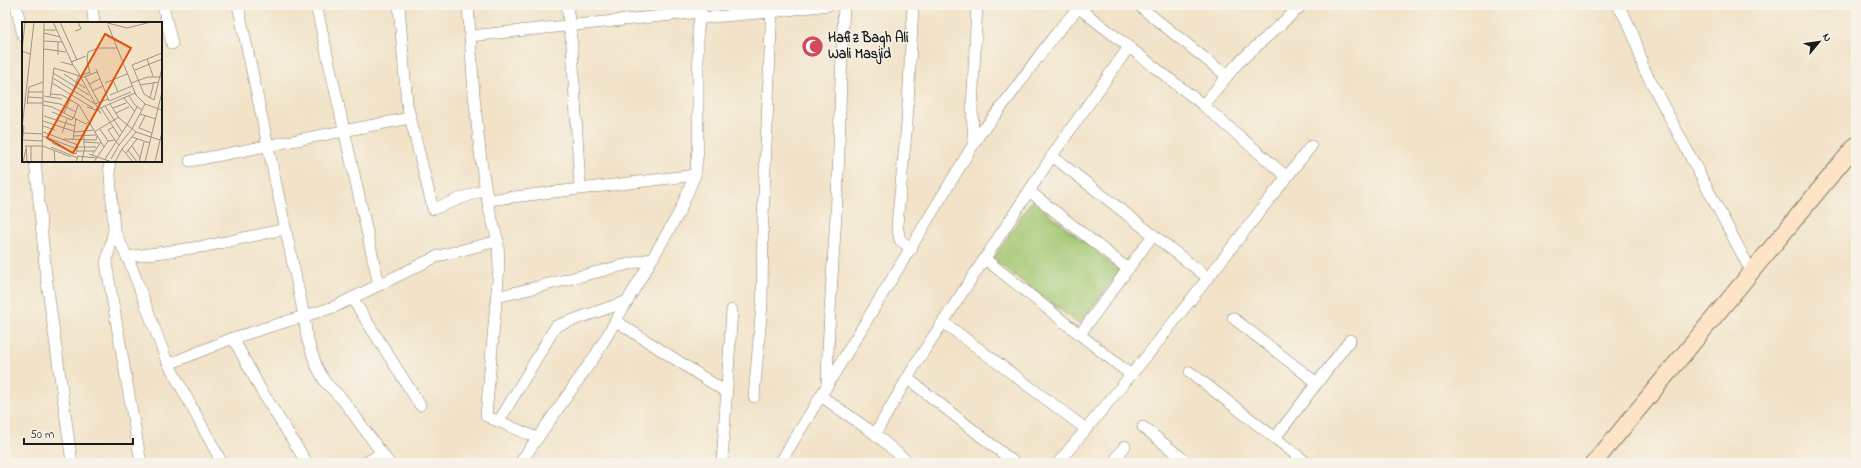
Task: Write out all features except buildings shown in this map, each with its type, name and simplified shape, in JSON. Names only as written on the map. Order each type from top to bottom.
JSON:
[{"type":"street","points":[[16,5],[22,32]]},
{"type":"street","points":[[92,5],[94,22]]},
{"type":"street","points":[[163,5],[172,44]]},
{"type":"street","points":[[238,5],[304,316],[307,338],[316,365],[325,382],[343,400],[389,463]]},
{"type":"street","points":[[316,5],[379,285]]},
{"type":"street","points":[[399,5],[407,104],[433,210],[487,195],[580,188],[695,175]]},
{"type":"street","points":[[468,5],[475,102],[487,195],[498,241],[500,268],[486,416],[537,438]]},
{"type":"street","points":[[567,5],[580,188]]},
{"type":"street","points":[[470,36],[701,12],[828,5]]},
{"type":"street","points":[[824,391],[838,178],[839,113],[844,5]]},
{"type":"street","points":[[912,249],[900,240],[896,225],[907,123],[913,5]]},
{"type":"street","points":[[974,146],[972,111],[977,5]]},
{"type":"street","points":[[1138,5],[1227,76]]},
{"type":"street","points":[[1203,105],[1238,63],[1302,5]]},
{"type":"street","points":[[1617,5],[1624,15],[1638,45],[1642,67],[1751,271]]},
{"type":"street","points":[[780,463],[912,249],[981,132],[1002,109],[1028,70],[1068,18],[1080,6],[1203,105],[1287,177]]},
{"type":"street","points":[[754,397],[762,304],[763,209],[772,9]]},
{"type":"street","points":[[520,463],[595,356],[679,213],[695,175],[698,150],[698,30],[701,12]]},
{"type":"street","points":[[874,434],[907,378],[1052,156],[1130,47]]},
{"type":"street","points":[[190,161],[268,147],[410,118]]},
{"type":"street","points":[[1594,463],[1856,145]]},
{"type":"street","points":[[1058,463],[1131,375],[1311,146]]},
{"type":"street","points":[[1052,156],[1207,278]]},
{"type":"street","points":[[35,162],[46,275],[72,463]]},
{"type":"street","points":[[109,162],[114,230],[106,263],[141,463]]},
{"type":"street","points":[[1029,191],[1128,269]]},
{"type":"street","points":[[128,258],[207,246],[285,229]]},
{"type":"street","points":[[114,230],[128,258],[169,364],[222,463]]},
{"type":"street","points":[[1080,334],[1153,235]]},
{"type":"street","points":[[169,364],[233,338],[334,306],[438,256],[498,241]]},
{"type":"street","points":[[497,297],[653,258]]},
{"type":"street","points":[[985,259],[1131,375]]},
{"type":"street","points":[[352,298],[420,405]]},
{"type":"street","points":[[499,421],[556,326],[628,301]]},
{"type":"street","points":[[722,463],[732,310]]},
{"type":"street","points":[[1233,318],[1317,383]]},
{"type":"street","points":[[616,321],[726,392]]},
{"type":"street","points":[[943,322],[1086,429]]},
{"type":"street","points":[[233,338],[261,390],[307,463]]},
{"type":"street","points":[[1275,438],[1350,340]]},
{"type":"street","points":[[1190,372],[1275,438],[1300,461]]},
{"type":"street","points":[[907,378],[1015,463]]},
{"type":"street","points":[[824,391],[909,463]]},
{"type":"street","points":[[1143,427],[1188,463]]},
{"type":"street","points":[[1113,463],[1125,446]]},
{"type":"street","points":[[365,463],[382,453]]},
{"type":"green space","points":[[1032,200],[1120,271],[1079,324],[993,259]]},
{"type":"place","name":"Hafiz Bagh Ali Wali Masjid","points":[[812,46]]}]
